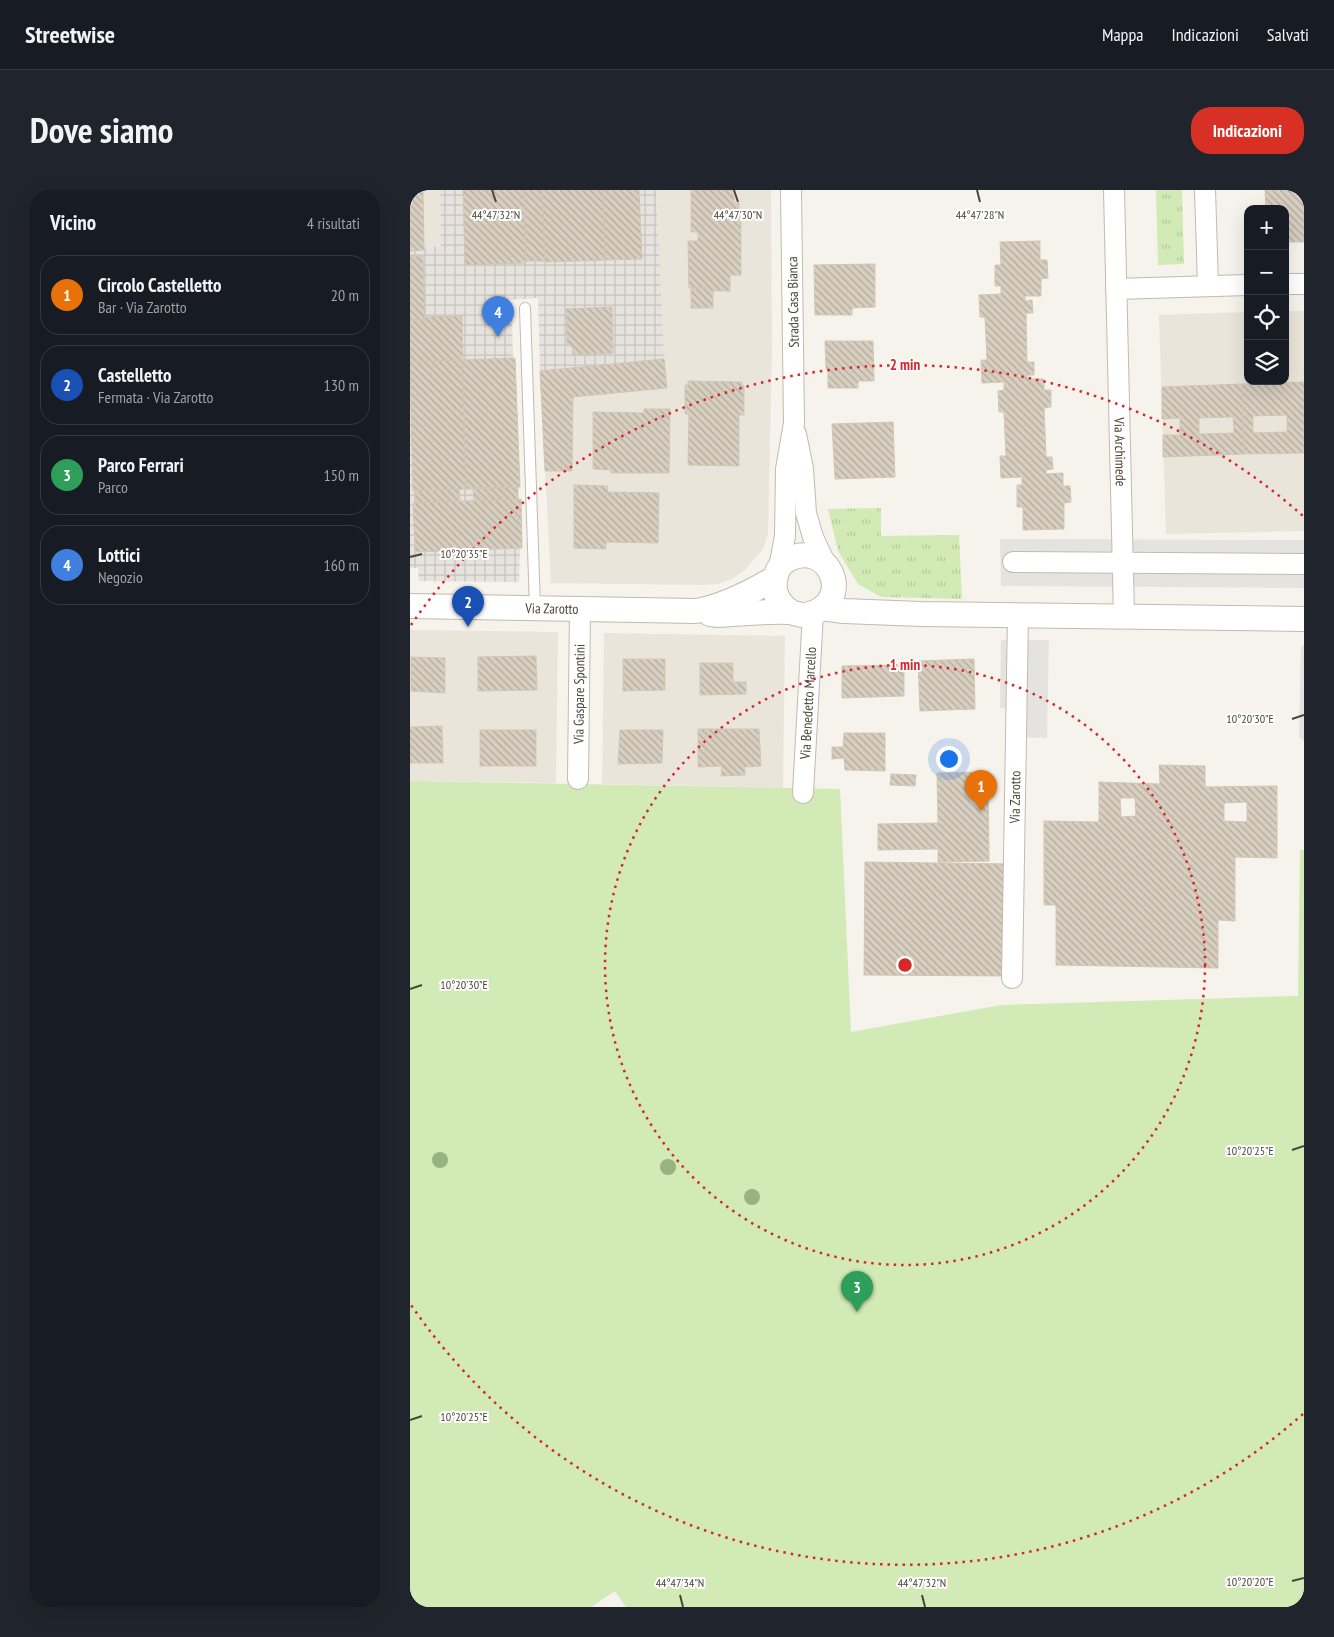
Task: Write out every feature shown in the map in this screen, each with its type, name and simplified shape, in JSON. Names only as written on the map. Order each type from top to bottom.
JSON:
[{"type":"street","name":"Strada Casa Bianca","points":[[791,190],[794,415],[806,513],[813,537],[825,563]]},
{"type":"street","name":"Via Archimede","points":[[1114,190],[1124,616]]},
{"type":"street","points":[[1205,190],[1208,286]]},
{"type":"street","points":[[1289,284],[1304,284]]},
{"type":"street","points":[[1116,289],[1244,285]]},
{"type":"street","name":"Strada Casa Bianca","points":[[777,573],[785,536],[786,469],[794,415]]},
{"type":"street","name":"Via Zarotto","points":[[410,606],[706,610],[740,596],[777,573],[784,562],[796,556],[807,554],[817,557],[825,563]]},
{"type":"street","points":[[1013,562],[1304,564]]},
{"type":"street","points":[[777,573],[775,593],[782,606],[809,611],[826,605],[832,595],[834,585],[832,574],[825,563]]},
{"type":"street","name":"Via Zarotto","points":[[834,585],[849,597],[868,604],[921,614]]},
{"type":"street","name":"Via Gaspare Spontini","points":[[578,779],[580,609]]},
{"type":"street","name":"Via Zarotto","points":[[696,611],[716,615],[844,611],[921,614],[1304,619]]},
{"type":"street","name":"Via Benedetto Marcello","points":[[803,793],[809,611]]},
{"type":"street","name":"Via Zarotto","points":[[1012,978],[1018,615]]},
{"type":"lane","points":[[526,308],[535,608]]},
{"type":"shaded area","points":[[410,190],[440,190],[441,246],[425,247],[424,250],[410,251]]},
{"type":"shaded area","points":[[440,190],[656,190],[664,359],[540,371],[538,298],[508,300],[508,315],[512,319],[513,358],[515,358],[520,487],[518,487],[518,499],[521,499],[522,548],[520,548],[519,582],[419,581],[418,568],[410,568],[410,251],[424,250],[425,247],[441,246]]},
{"type":"shaded area","points":[[656,190],[771,190],[772,349],[768,534],[763,549],[746,569],[732,579],[717,584],[551,583],[540,371],[663,359]]},
{"type":"shaded area","points":[[1289,311],[1304,311],[1304,531],[1166,534],[1159,315],[1244,312],[1244,385],[1289,385]]},
{"type":"shaded area","points":[[1000,539],[1304,540],[1304,588],[1001,586]]},
{"type":"shaded area","points":[[410,630],[558,632],[556,783],[410,781]]},
{"type":"shaded area","points":[[604,633],[785,636],[783,788],[602,784]]},
{"type":"shaded area","points":[[1001,640],[1049,640],[1047,738],[1012,737],[1013,709],[1000,708]]},
{"type":"shaded area","points":[[1301,646],[1304,646],[1304,741],[1299,737]]},
{"type":"green space","points":[[1156,190],[1182,190],[1184,264],[1158,265]]},
{"type":"green space","points":[[881,508],[881,536],[959,535],[962,599],[881,597],[858,584],[838,551],[828,509]]},
{"type":"green space","points":[[410,781],[840,789],[851,1032],[1001,1005],[1298,996],[1300,850],[1304,850],[1304,1607],[626,1607],[615,1591],[591,1607],[410,1607]]},
{"type":"building","points":[[410,190],[423,190],[424,250],[410,251]]},
{"type":"building","points":[[463,190],[524,190],[526,263],[465,265]]},
{"type":"building","points":[[524,190],[542,190],[545,261],[526,261]]},
{"type":"building","points":[[542,190],[603,190],[605,260],[545,262]]},
{"type":"building","points":[[603,190],[639,190],[642,259],[605,260]]},
{"type":"building","points":[[691,190],[734,190],[734,203],[739,203],[739,222],[741,222],[741,275],[730,275],[730,291],[709,291],[709,288],[689,288],[688,241],[698,241],[698,232],[691,232]]},
{"type":"building","points":[[1265,190],[1304,190],[1304,242],[1289,242],[1289,205],[1266,205]]},
{"type":"building","points":[[1040,241],[1040,260],[1047,260],[1048,278],[1041,279],[1041,296],[1025,296],[1025,301],[1032,300],[1033,313],[1026,313],[1027,362],[1034,362],[1034,375],[1027,375],[1028,379],[1044,379],[1044,390],[1051,390],[1051,407],[1044,408],[1046,457],[1052,457],[1053,469],[1046,470],[1046,474],[1063,473],[1063,486],[1070,486],[1071,502],[1064,503],[1064,529],[1023,530],[1023,507],[1017,507],[1017,485],[1022,485],[1022,477],[1001,478],[1000,456],[1006,456],[1004,412],[999,412],[998,391],[1004,390],[1004,382],[982,383],[981,360],[987,360],[985,317],[980,317],[979,295],[1001,294],[1001,286],[995,286],[995,265],[1001,265],[1000,242]]},
{"type":"building","points":[[410,256],[423,256],[425,320],[410,320]]},
{"type":"building","points":[[875,264],[875,307],[852,308],[852,315],[815,315],[814,265]]},
{"type":"building","points":[[691,288],[709,288],[709,291],[713,291],[713,308],[691,308]]},
{"type":"building","points":[[612,307],[613,353],[573,355],[572,346],[567,346],[566,309]]},
{"type":"building","points":[[462,316],[463,360],[410,362],[410,320],[425,320],[424,317]]},
{"type":"building","points":[[825,341],[873,341],[874,381],[858,381],[858,388],[828,388]]},
{"type":"building","points":[[515,358],[520,487],[466,489],[462,360]]},
{"type":"building","points":[[664,359],[667,388],[573,397],[572,471],[545,471],[540,371]]},
{"type":"building","points":[[462,360],[466,489],[413,491],[410,362]]},
{"type":"building","points":[[688,381],[742,382],[742,386],[744,386],[744,415],[739,415],[739,466],[688,465],[689,414],[685,414],[685,385],[688,385]]},
{"type":"building","points":[[1289,382],[1304,382],[1304,453],[1244,454],[1242,384],[1289,385]],"holes":[[[1287,415],[1287,432],[1253,433],[1253,416]]]},
{"type":"building","points":[[1242,384],[1244,454],[1163,457],[1163,435],[1180,435],[1180,418],[1162,419],[1162,387]],"holes":[[[1233,417],[1234,433],[1199,434],[1199,418]]]},
{"type":"building","points":[[644,409],[670,409],[669,473],[611,473],[611,470],[593,469],[593,412],[644,413]]},
{"type":"building","points":[[893,422],[895,477],[835,479],[832,424]]},
{"type":"building","points":[[574,485],[608,486],[607,492],[659,493],[658,543],[606,542],[606,549],[574,548]]},
{"type":"building","points":[[518,487],[518,499],[474,501],[473,488]]},
{"type":"building","points":[[459,489],[460,501],[415,503],[415,490]]},
{"type":"building","points":[[521,499],[522,548],[415,552],[413,503]]},
{"type":"building","points":[[536,656],[537,690],[478,691],[478,657]]},
{"type":"building","points":[[411,657],[445,658],[445,693],[411,691]]},
{"type":"building","points":[[623,659],[665,659],[665,690],[623,691]]},
{"type":"building","points":[[974,659],[975,709],[920,711],[918,661]]},
{"type":"building","points":[[700,663],[733,663],[733,682],[746,682],[746,694],[700,695]]},
{"type":"building","points":[[904,665],[904,696],[842,698],[842,666]]},
{"type":"building","points":[[442,726],[443,763],[410,763],[410,727]]},
{"type":"building","points":[[698,729],[759,729],[761,766],[745,767],[745,775],[721,776],[722,766],[698,767]]},
{"type":"building","points":[[480,730],[536,730],[536,766],[480,766]]},
{"type":"building","points":[[620,730],[663,730],[662,763],[618,764]]},
{"type":"building","points":[[844,733],[885,733],[885,771],[845,770],[844,758],[832,759],[832,747],[843,747]]},
{"type":"building","points":[[1159,765],[1205,766],[1205,787],[1277,786],[1277,858],[1235,857],[1235,921],[1218,920],[1218,968],[1056,965],[1056,905],[1044,905],[1044,821],[1099,822],[1099,782],[1160,784]],"holes":[[[1120,798],[1135,798],[1136,816],[1121,817]],[[1247,802],[1247,822],[1224,821],[1224,803]]]},
{"type":"building","points":[[988,772],[989,861],[938,862],[938,849],[878,850],[878,824],[938,823],[937,773]]},
{"type":"building","points":[[891,774],[916,775],[915,786],[890,785]]},
{"type":"building","points":[[865,862],[1011,864],[1011,976],[864,975]]},
{"type":"place","name":"Lottici","points":[[498,337]]},
{"type":"place","name":"Castelletto","points":[[468,627]]},
{"type":"place","name":"Circolo Castelletto","points":[[981,811]]},
{"type":"place","name":"Parco Ferrari","points":[[857,1312]]}]
